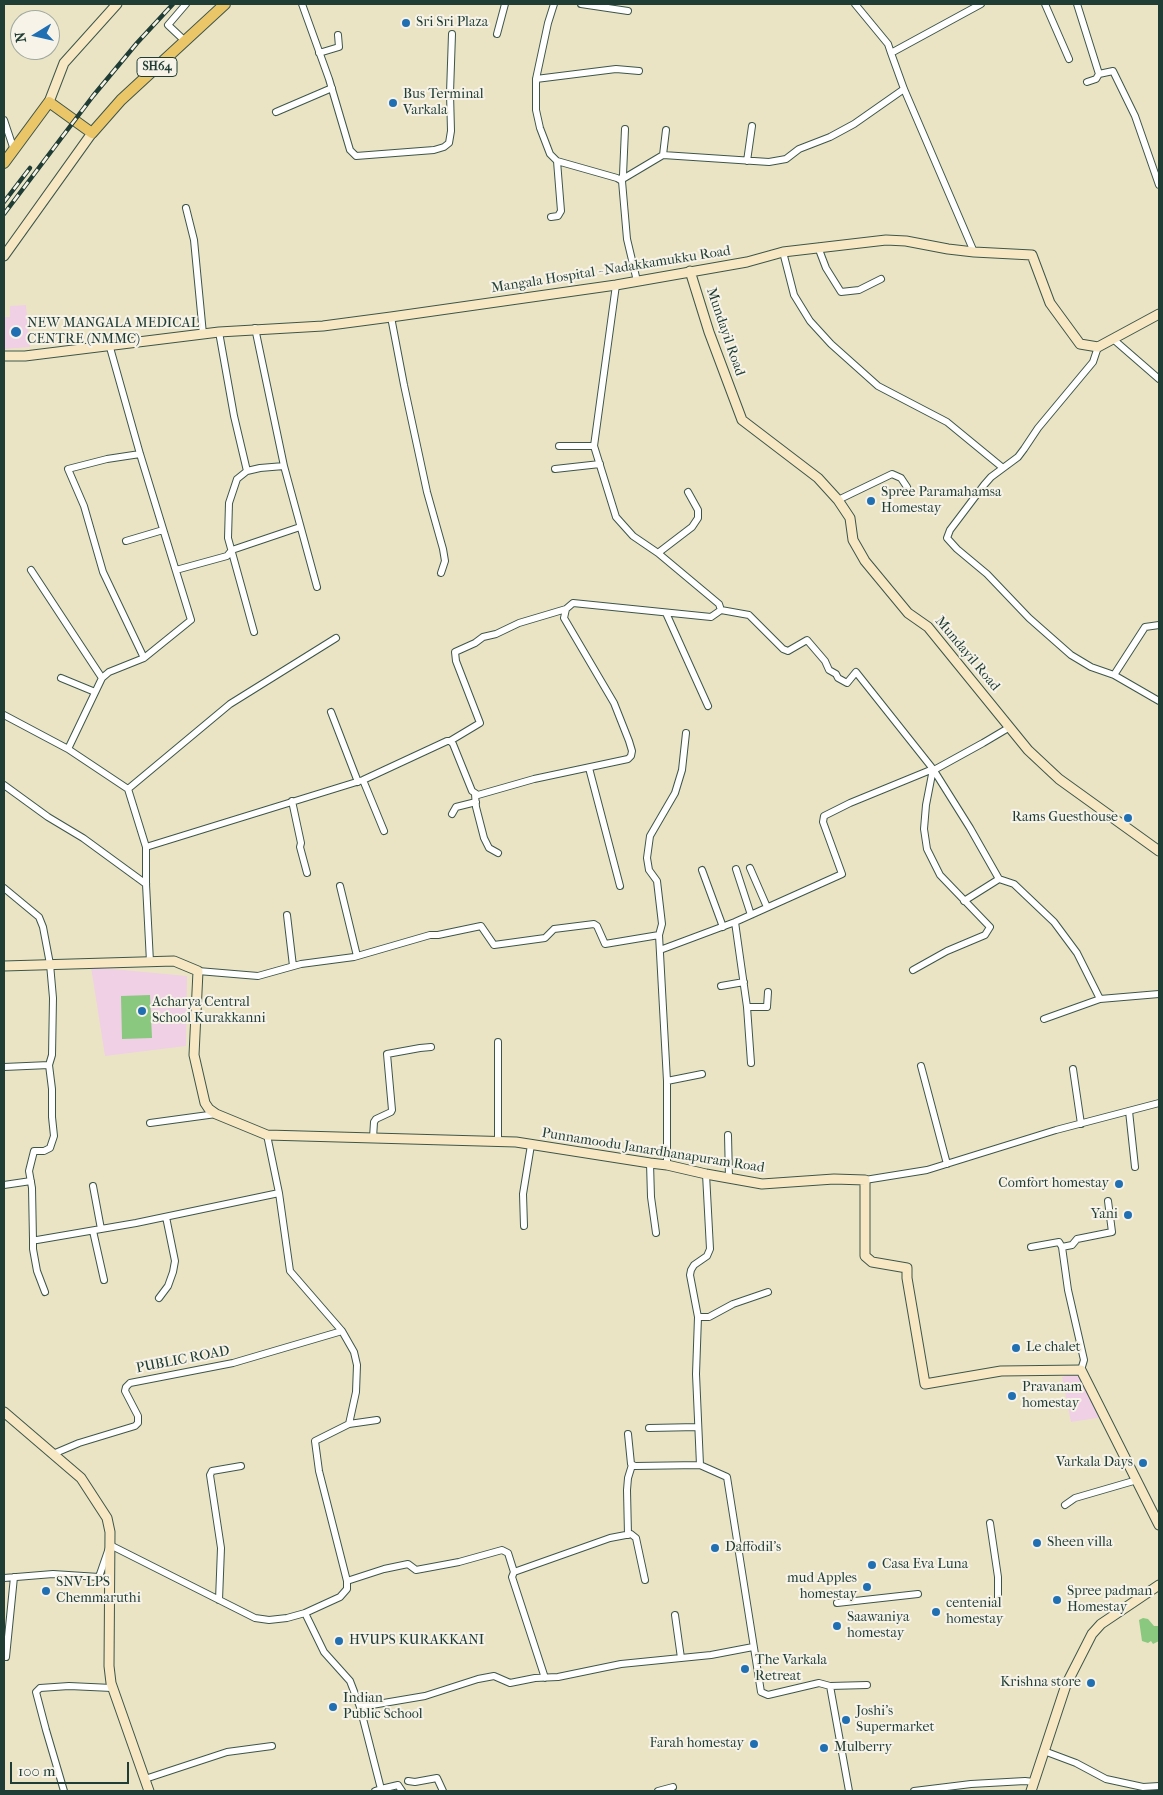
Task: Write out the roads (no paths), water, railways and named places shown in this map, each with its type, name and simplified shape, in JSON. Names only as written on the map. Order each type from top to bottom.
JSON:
[{"type":"main road","points":[[4,163],[49,102],[64,63],[118,4]]},
{"type":"main road","name":"SH64","points":[[92,132],[121,100],[226,4]]},
{"type":"main road","points":[[4,256],[92,132],[49,102]]},
{"type":"main road","name":"Mangala Hospital - Nadakkamukku Road","points":[[4,356],[25,356],[109,344],[255,328],[323,326],[616,285],[747,262],[783,252],[896,240],[974,252],[1032,255],[1050,303],[1080,344],[1098,347]]},
{"type":"main road","name":"Mundayil Road","points":[[690,271],[709,332],[742,420],[818,478],[838,500],[850,518],[853,540],[865,561],[908,613],[928,627],[1028,750],[1059,779],[1159,851]]},
{"type":"main road","points":[[1098,347],[1159,314]]},
{"type":"main road","points":[[4,966],[174,961],[198,971],[194,1055],[204,1103],[216,1114]]},
{"type":"main road","name":"Punnamoodu Janardhanapuram Road","points":[[216,1114],[267,1135],[498,1142],[531,1145],[667,1165],[762,1184],[834,1179],[865,1180]]},
{"type":"main road","points":[[865,1180],[865,1256],[872,1262],[907,1268],[907,1278],[925,1384],[1001,1371],[1082,1370],[1159,1526]]},
{"type":"main road","points":[[4,1412],[81,1478],[109,1522],[109,1666],[112,1688],[149,1791]]},
{"type":"main road","points":[[1032,1787],[1066,1685],[1092,1634],[1101,1624],[1159,1585]]},
{"type":"street","points":[[185,41],[168,25],[186,4]]},
{"type":"street","points":[[302,4],[332,88],[349,149],[354,155],[430,151],[448,144],[451,138],[452,34]]},
{"type":"street","points":[[497,34],[505,4]]},
{"type":"street","points":[[554,4],[536,80],[536,110],[540,128],[550,154],[557,161],[621,180],[664,155],[769,162],[786,159],[799,149],[830,137],[854,124],[904,89]]},
{"type":"street","points":[[581,4],[628,11]]},
{"type":"street","points":[[856,4],[888,44],[904,89],[974,252]]},
{"type":"street","points":[[892,53],[982,4]]},
{"type":"street","points":[[1045,4],[1069,59]]},
{"type":"street","points":[[1077,4],[1099,74]]},
{"type":"street","points":[[319,52],[339,47],[338,36]]},
{"type":"street","points":[[536,80],[616,69],[639,71]]},
{"type":"street","points":[[1087,82],[1096,79],[1099,74],[1113,71],[1134,116],[1159,185]]},
{"type":"street","points":[[276,112],[332,88]]},
{"type":"street","points":[[4,120],[14,150]]},
{"type":"street","points":[[747,161],[752,126]]},
{"type":"street","points":[[625,129],[623,175],[621,180],[623,184],[628,239],[636,281]]},
{"type":"street","points":[[664,155],[666,130]]},
{"type":"street","points":[[551,217],[558,216],[561,211],[557,161]]},
{"type":"street","points":[[186,208],[194,240],[203,334]]},
{"type":"street","points":[[818,247],[826,268],[841,292],[859,290],[880,279]]},
{"type":"street","points":[[783,252],[794,295],[810,321],[831,344],[878,386],[946,422],[1003,468]]},
{"type":"street","points":[[616,285],[594,446],[616,517],[633,536],[658,553],[719,604],[720,610]]},
{"type":"street","points":[[391,317],[426,484],[444,549],[445,561],[440,573]]},
{"type":"street","points":[[255,328],[284,466],[317,587]]},
{"type":"street","points":[[219,332],[234,416],[247,471]]},
{"type":"street","points":[[1113,339],[1159,379]]},
{"type":"street","points":[[68,749],[102,678],[109,672],[144,658],[191,620],[140,454],[109,344]]},
{"type":"street","points":[[1098,347],[1093,362],[1038,428],[1018,457],[984,485],[950,530],[947,538],[1071,655],[1091,667],[1114,675],[1159,701]]},
{"type":"street","points":[[559,446],[594,446]]},
{"type":"street","points":[[140,454],[107,459],[68,469],[84,506],[103,572],[144,658]]},
{"type":"street","points":[[555,469],[600,464]]},
{"type":"street","points":[[254,632],[228,538],[229,503],[237,479],[247,471],[284,466]]},
{"type":"street","points":[[838,500],[892,474],[900,478],[907,486]]},
{"type":"street","points":[[658,553],[692,526],[698,518],[698,510],[688,492]]},
{"type":"street","points":[[176,570],[228,556],[232,550],[300,527]]},
{"type":"street","points":[[126,541],[163,530]]},
{"type":"street","points":[[31,570],[102,678]]},
{"type":"street","points":[[146,847],[360,781],[437,744],[450,741],[480,723],[456,661],[455,652],[485,636],[496,634],[519,622],[566,609],[574,603],[666,614],[711,617],[720,610],[749,615],[788,651],[807,640],[825,661],[829,670],[846,683],[856,672],[933,769],[999,879],[1014,884],[1054,922],[1077,953],[1100,999]]},
{"type":"street","points":[[475,794],[478,795],[534,779],[628,759],[631,756],[632,751],[614,703],[564,618],[566,609]]},
{"type":"street","points":[[666,614],[708,706]]},
{"type":"street","points":[[1114,675],[1145,627],[1159,625]]},
{"type":"street","points":[[128,789],[230,704],[336,638]]},
{"type":"street","points":[[61,678],[95,692]]},
{"type":"street","points":[[331,712],[360,781],[384,831]]},
{"type":"street","points":[[4,715],[68,749],[128,789],[146,847],[150,962]]},
{"type":"street","points":[[660,950],[735,922],[842,874],[823,822],[824,816],[850,803],[933,769],[984,743],[1010,727]]},
{"type":"street","points":[[667,1165],[667,1081],[659,935],[662,924],[657,881],[648,870],[647,858],[650,836],[675,793],[682,770],[686,733]]},
{"type":"street","points":[[450,741],[475,794],[486,844],[489,848],[498,852]]},
{"type":"street","points":[[588,768],[620,886]]},
{"type":"street","points":[[913,970],[947,951],[985,935],[990,927],[940,875],[927,850],[924,829],[926,805],[933,769]]},
{"type":"street","points":[[4,784],[48,817],[83,838],[146,884]]},
{"type":"street","points":[[292,801],[301,843],[300,847],[308,873]]},
{"type":"street","points":[[452,814],[456,807],[476,802]]},
{"type":"street","points":[[750,868],[767,907]]},
{"type":"street","points":[[736,869],[751,915]]},
{"type":"street","points":[[702,870],[723,927]]},
{"type":"street","points":[[964,901],[999,879]]},
{"type":"street","points":[[340,886],[357,956]]},
{"type":"street","points":[[4,888],[39,917],[43,927],[50,964],[53,998],[52,1055],[49,1064],[54,1136],[50,1148],[44,1151],[34,1151],[29,1171],[33,1249],[37,1271],[45,1292]]},
{"type":"street","points":[[287,915],[293,966]]},
{"type":"street","points":[[735,922],[747,1007],[751,1063]]},
{"type":"street","points":[[198,971],[258,976],[293,966],[357,956],[430,935],[438,936],[481,926],[494,945],[545,938],[554,929],[594,924],[597,926],[605,944],[659,935]]},
{"type":"street","points":[[721,986],[744,982]]},
{"type":"street","points":[[747,1007],[767,1007],[768,992]]},
{"type":"street","points":[[1044,1019],[1100,999],[1159,994]]},
{"type":"street","points":[[498,1042],[498,1142]]},
{"type":"street","points":[[373,1138],[374,1122],[376,1119],[392,1110],[387,1054],[431,1047]]},
{"type":"street","points":[[4,1068],[49,1064]]},
{"type":"street","points":[[921,1066],[947,1164]]},
{"type":"street","points":[[1073,1069],[1081,1124]]},
{"type":"street","points":[[667,1081],[702,1074]]},
{"type":"street","points":[[865,1180],[927,1170],[1159,1103]]},
{"type":"street","points":[[1129,1111],[1135,1167]]},
{"type":"street","points":[[150,1123],[216,1114]]},
{"type":"street","points":[[267,1135],[279,1193],[290,1271],[342,1331],[354,1352],[357,1365],[356,1392],[349,1424]]},
{"type":"street","points":[[728,1135],[729,1178]]},
{"type":"street","points":[[524,1226],[524,1194],[531,1145]]},
{"type":"street","points":[[650,1163],[651,1197],[656,1234]]},
{"type":"street","points":[[700,1465],[696,1374],[698,1317],[690,1275],[694,1266],[707,1256],[710,1249],[706,1174]]},
{"type":"street","points":[[4,1185],[31,1181]]},
{"type":"street","points":[[93,1186],[101,1229]]},
{"type":"street","points":[[33,1240],[93,1231],[279,1193]]},
{"type":"street","points":[[1062,1247],[1072,1245],[1077,1239],[1112,1232],[1108,1201]]},
{"type":"street","points":[[160,1298],[168,1286],[175,1261],[166,1217]]},
{"type":"street","points":[[93,1231],[104,1280]]},
{"type":"street","points":[[1031,1247],[1059,1242],[1062,1247],[1068,1290],[1084,1360],[1082,1370]]},
{"type":"street","points":[[698,1317],[709,1317],[733,1304],[768,1292]]},
{"type":"street","name":"PUBLIC ROAD","points":[[53,1454],[79,1442],[135,1426],[138,1423],[138,1416],[125,1391],[130,1383],[233,1363],[342,1331]]},
{"type":"street","points":[[4,1578],[53,1574],[98,1577],[110,1545],[249,1616],[262,1619],[288,1618],[305,1613],[340,1597],[347,1589],[347,1581],[319,1471],[315,1441],[349,1424],[377,1420]]},
{"type":"street","points":[[649,1428],[698,1427]]},
{"type":"street","points":[[628,1434],[632,1465],[627,1490],[628,1535]]},
{"type":"street","points":[[632,1465],[700,1465],[727,1477],[752,1647],[761,1692],[768,1695],[819,1683],[830,1686],[867,1684]]},
{"type":"street","points":[[219,1600],[221,1548],[210,1475],[212,1470],[241,1466]]},
{"type":"street","points":[[1065,1505],[1074,1498],[1137,1480]]},
{"type":"street","points":[[990,1523],[998,1577],[998,1598]]},
{"type":"street","points":[[514,1572],[610,1538],[633,1535],[636,1538],[645,1580]]},
{"type":"street","points":[[347,1581],[384,1569],[408,1564],[416,1570],[459,1562],[502,1550],[508,1553],[514,1572],[512,1577],[545,1678]]},
{"type":"street","points":[[6,1657],[14,1577]]},
{"type":"street","points":[[837,1603],[918,1594]]},
{"type":"street","points":[[305,1613],[324,1652],[350,1681],[360,1707],[378,1790],[400,1788],[411,1780],[415,1782],[437,1778],[443,1791]]},
{"type":"street","points":[[675,1616],[680,1658]]},
{"type":"street","points":[[360,1707],[425,1696],[478,1679],[494,1676],[510,1683],[558,1677],[621,1664],[711,1655],[752,1647]]},
{"type":"street","points":[[64,1791],[36,1692],[40,1688],[69,1686],[112,1688]]},
{"type":"street","points":[[830,1686],[849,1791]]},
{"type":"street","points":[[145,1779],[227,1752],[272,1746]]},
{"type":"street","points":[[1044,1751],[1076,1763],[1106,1779],[1143,1787],[1159,1786]]},
{"type":"street","points":[[914,1791],[1025,1780],[1032,1787]]},
{"type":"street","points":[[658,1791],[673,1787]]},
{"type":"railway","points":[[4,214],[93,96],[137,43],[173,4]]},
{"type":"railway","points":[[4,202],[30,168]]},
{"type":"place","name":"Sri Sri Plaza","points":[[406,23]]},
{"type":"place","name":"Bus Terminal Varkala","points":[[393,103]]},
{"type":"place","name":"NEW MANGALA MEDICAL CENTRE (NMMC)","points":[[16,332]]},
{"type":"place","name":"Spree Paramahamsa Homestay","points":[[871,501]]},
{"type":"place","name":"Rams Guesthouse","points":[[1128,818]]},
{"type":"place","name":"Acharya Central School Kurakkanni","points":[[142,1011]]},
{"type":"place","name":"Comfort homestay","points":[[1119,1184]]},
{"type":"place","name":"Yani","points":[[1128,1215]]},
{"type":"place","name":"Le chalet","points":[[1016,1348]]},
{"type":"place","name":"Pravanam homestay","points":[[1012,1396]]},
{"type":"place","name":"Varkala Days","points":[[1143,1463]]},
{"type":"place","name":"Sheen villa","points":[[1037,1543]]},
{"type":"place","name":"Daffodil's","points":[[715,1548]]},
{"type":"place","name":"Casa Eva Luna","points":[[872,1565]]},
{"type":"place","name":"mud Apples homestay","points":[[867,1587]]},
{"type":"place","name":"SNV LPS Chemmaruthi","points":[[46,1591]]},
{"type":"place","name":"Spree padman Homestay","points":[[1057,1600]]},
{"type":"place","name":"centenial homestay","points":[[936,1612]]},
{"type":"place","name":"Saawaniya homestay","points":[[837,1626]]},
{"type":"place","name":"HVUPS KURAKKANI","points":[[339,1641]]},
{"type":"place","name":"The Varkala Retreat","points":[[745,1669]]},
{"type":"place","name":"Krishna store","points":[[1091,1683]]},
{"type":"place","name":"Indian Public School","points":[[333,1707]]},
{"type":"place","name":"Joshi's Supermarket","points":[[846,1720]]},
{"type":"place","name":"Farah homestay","points":[[754,1744]]},
{"type":"place","name":"Mulberry","points":[[824,1748]]}]
